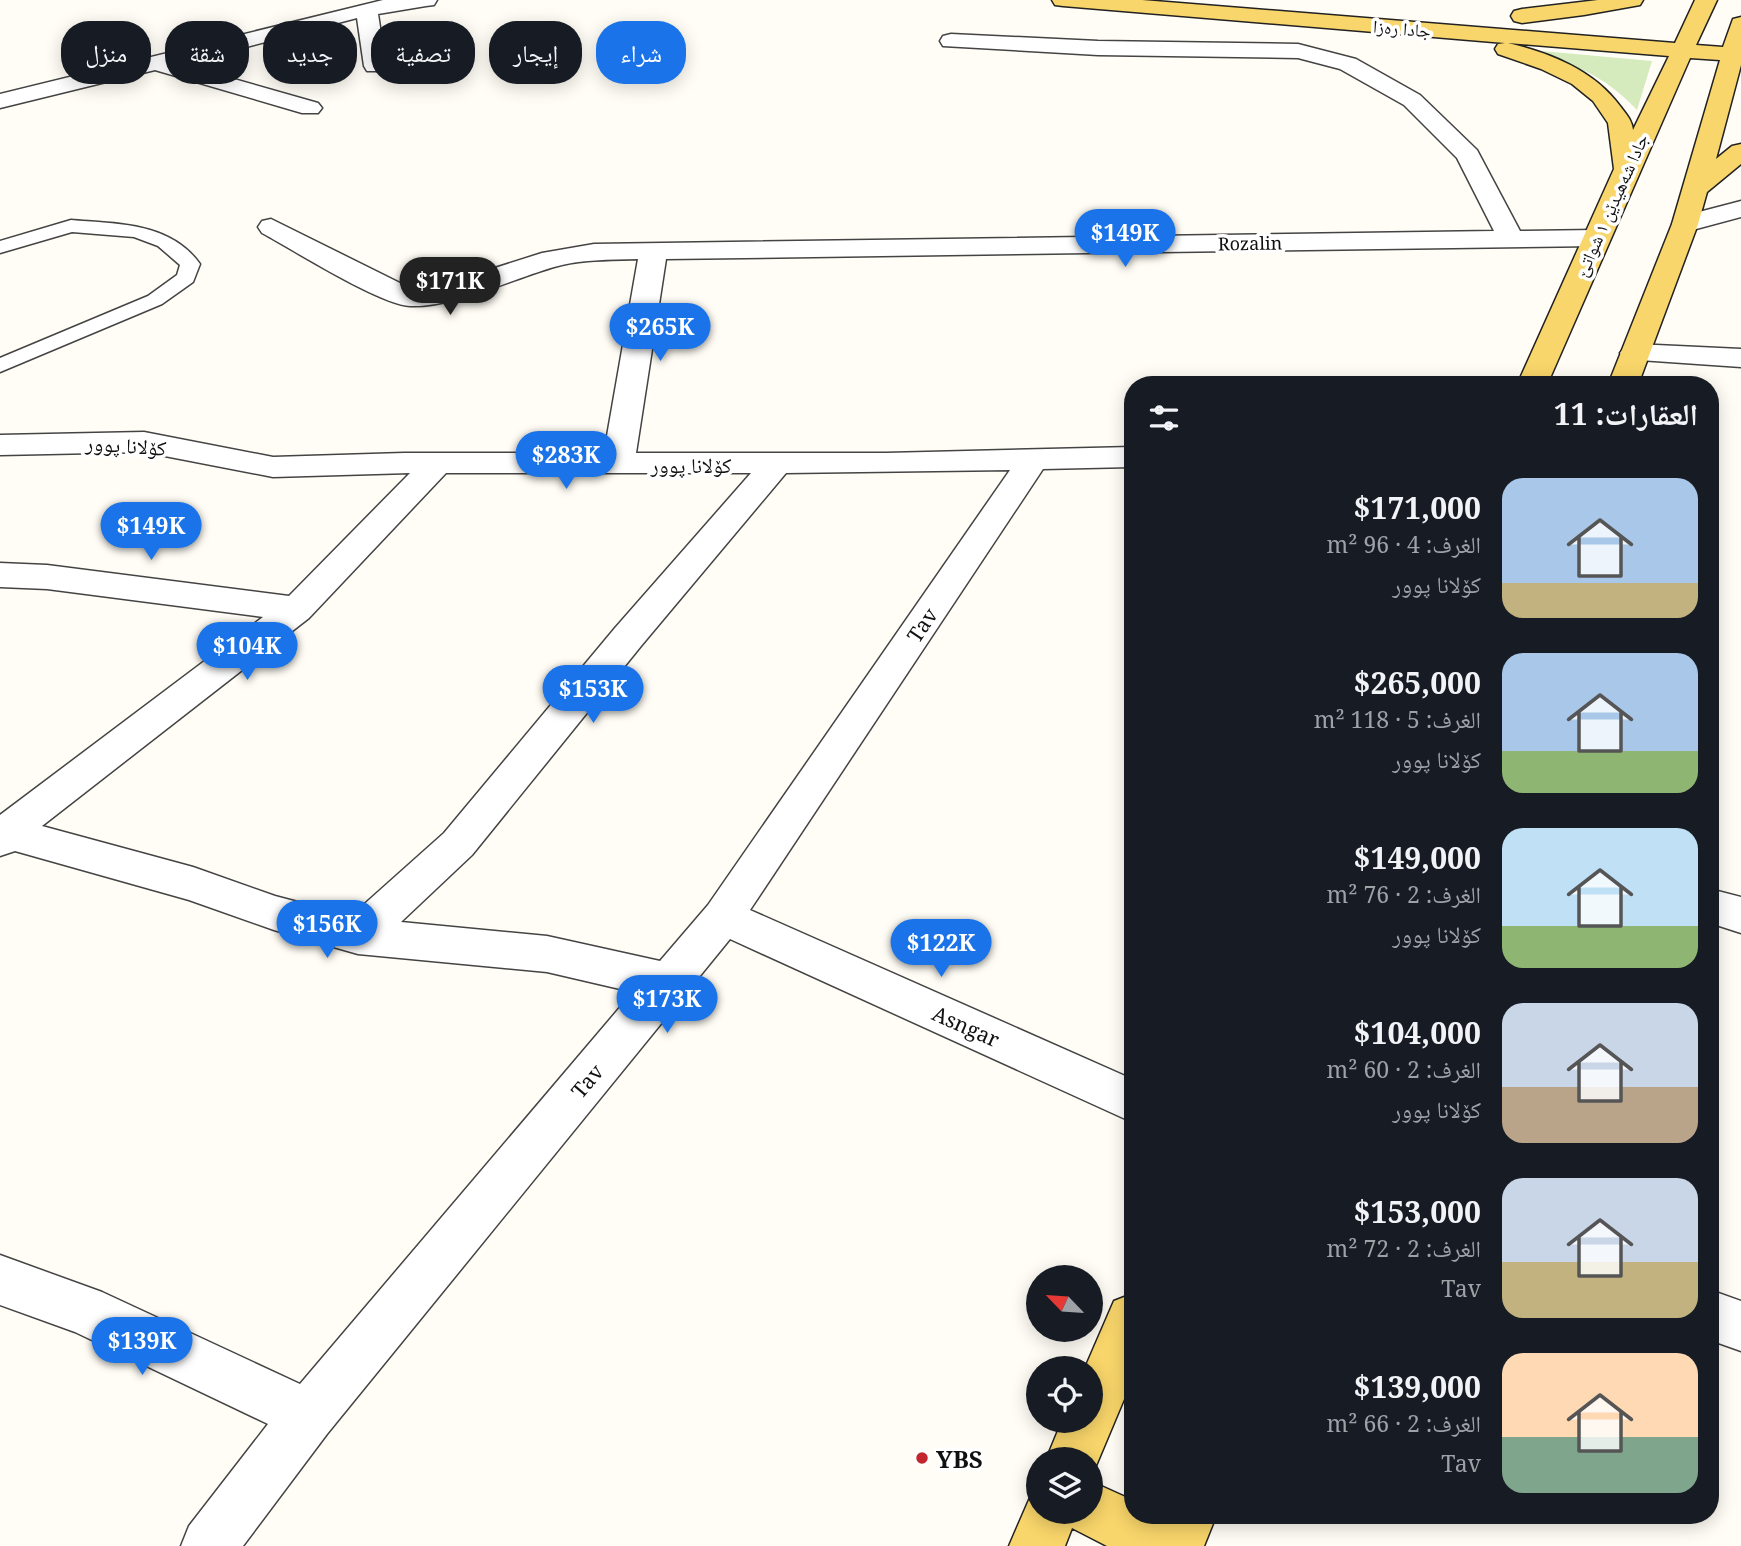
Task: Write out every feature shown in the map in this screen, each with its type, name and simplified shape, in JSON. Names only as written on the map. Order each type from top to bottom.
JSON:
[{"type":"main road","name":"جادا ره‌زا","points":[[1063,0],[1419,29],[1688,39],[1739,38]]},
{"type":"main road","name":"جادا ره‌زا","points":[[1299,0],[1480,13]]},
{"type":"main road","points":[[1628,23],[1515,15],[1584,9],[1632,0]]},
{"type":"main road","name":"جادا شەهیدێن ١ شواتێ","points":[[1536,376],[1627,169],[1706,0]]},
{"type":"main road","name":"جادا ره‌زا","points":[[1667,25],[1688,39]]},
{"type":"main road","points":[[1419,29],[1503,48],[1549,64],[1580,79],[1601,96],[1620,123],[1627,169]]},
{"type":"main road","points":[[1626,376],[1685,224],[1739,38]]},
{"type":"main road","points":[[1695,189],[1741,151]]},
{"type":"main road","points":[[1103,1389],[1124,1338]]},
{"type":"main road","points":[[1103,1515],[1164,1546]]},
{"type":"main road","points":[[1037,1546],[1046,1524]]},
{"type":"main road","points":[[1175,1546],[1185,1524]]},
{"type":"street","points":[[0,101],[156,64],[366,9],[425,0]]},
{"type":"street","points":[[366,9],[371,41]]},
{"type":"street","points":[[951,41],[1098,48],[1298,51],[1348,64],[1412,100],[1468,155],[1511,239]]},
{"type":"street","points":[[156,64],[310,108]]},
{"type":"street","points":[[1685,224],[1741,209]]},
{"type":"street","name":"Rozalin","points":[[271,227],[374,283],[409,298],[438,295],[552,259],[594,252],[1596,238]]},
{"type":"street","points":[[618,465],[653,253]]},
{"type":"street","points":[[1635,353],[1741,358]]},
{"type":"street","name":"کۆلانا پوور","points":[[0,444],[144,442],[273,467],[776,464],[1124,457]]},
{"type":"street","name":"Tav","points":[[209,1546],[308,1415],[723,917],[1034,459]]},
{"type":"street","points":[[3,835],[297,608],[437,464]]},
{"type":"street","points":[[358,936],[458,845],[628,637],[776,464]]},
{"type":"street","points":[[0,575],[47,577],[297,608]]},
{"type":"street","points":[[3,835],[193,884],[274,913],[358,936],[547,954],[669,982]]},
{"type":"street","points":[[1719,909],[1741,915]]},
{"type":"street","name":"Asngar","points":[[723,917],[1124,1097]]},
{"type":"street","points":[[0,1279],[84,1310],[308,1415]]},
{"type":"street","points":[[1719,1318],[1741,1326]]},
{"type":"lane","points":[[0,247],[71,226],[137,231],[165,242],[190,264],[186,278],[155,300],[0,366]]},
{"type":"green space","points":[[1531,50],[1652,61],[1637,110],[1625,98],[1588,72]]},
{"type":"place","name":"YBS","points":[[922,1458]]}]
